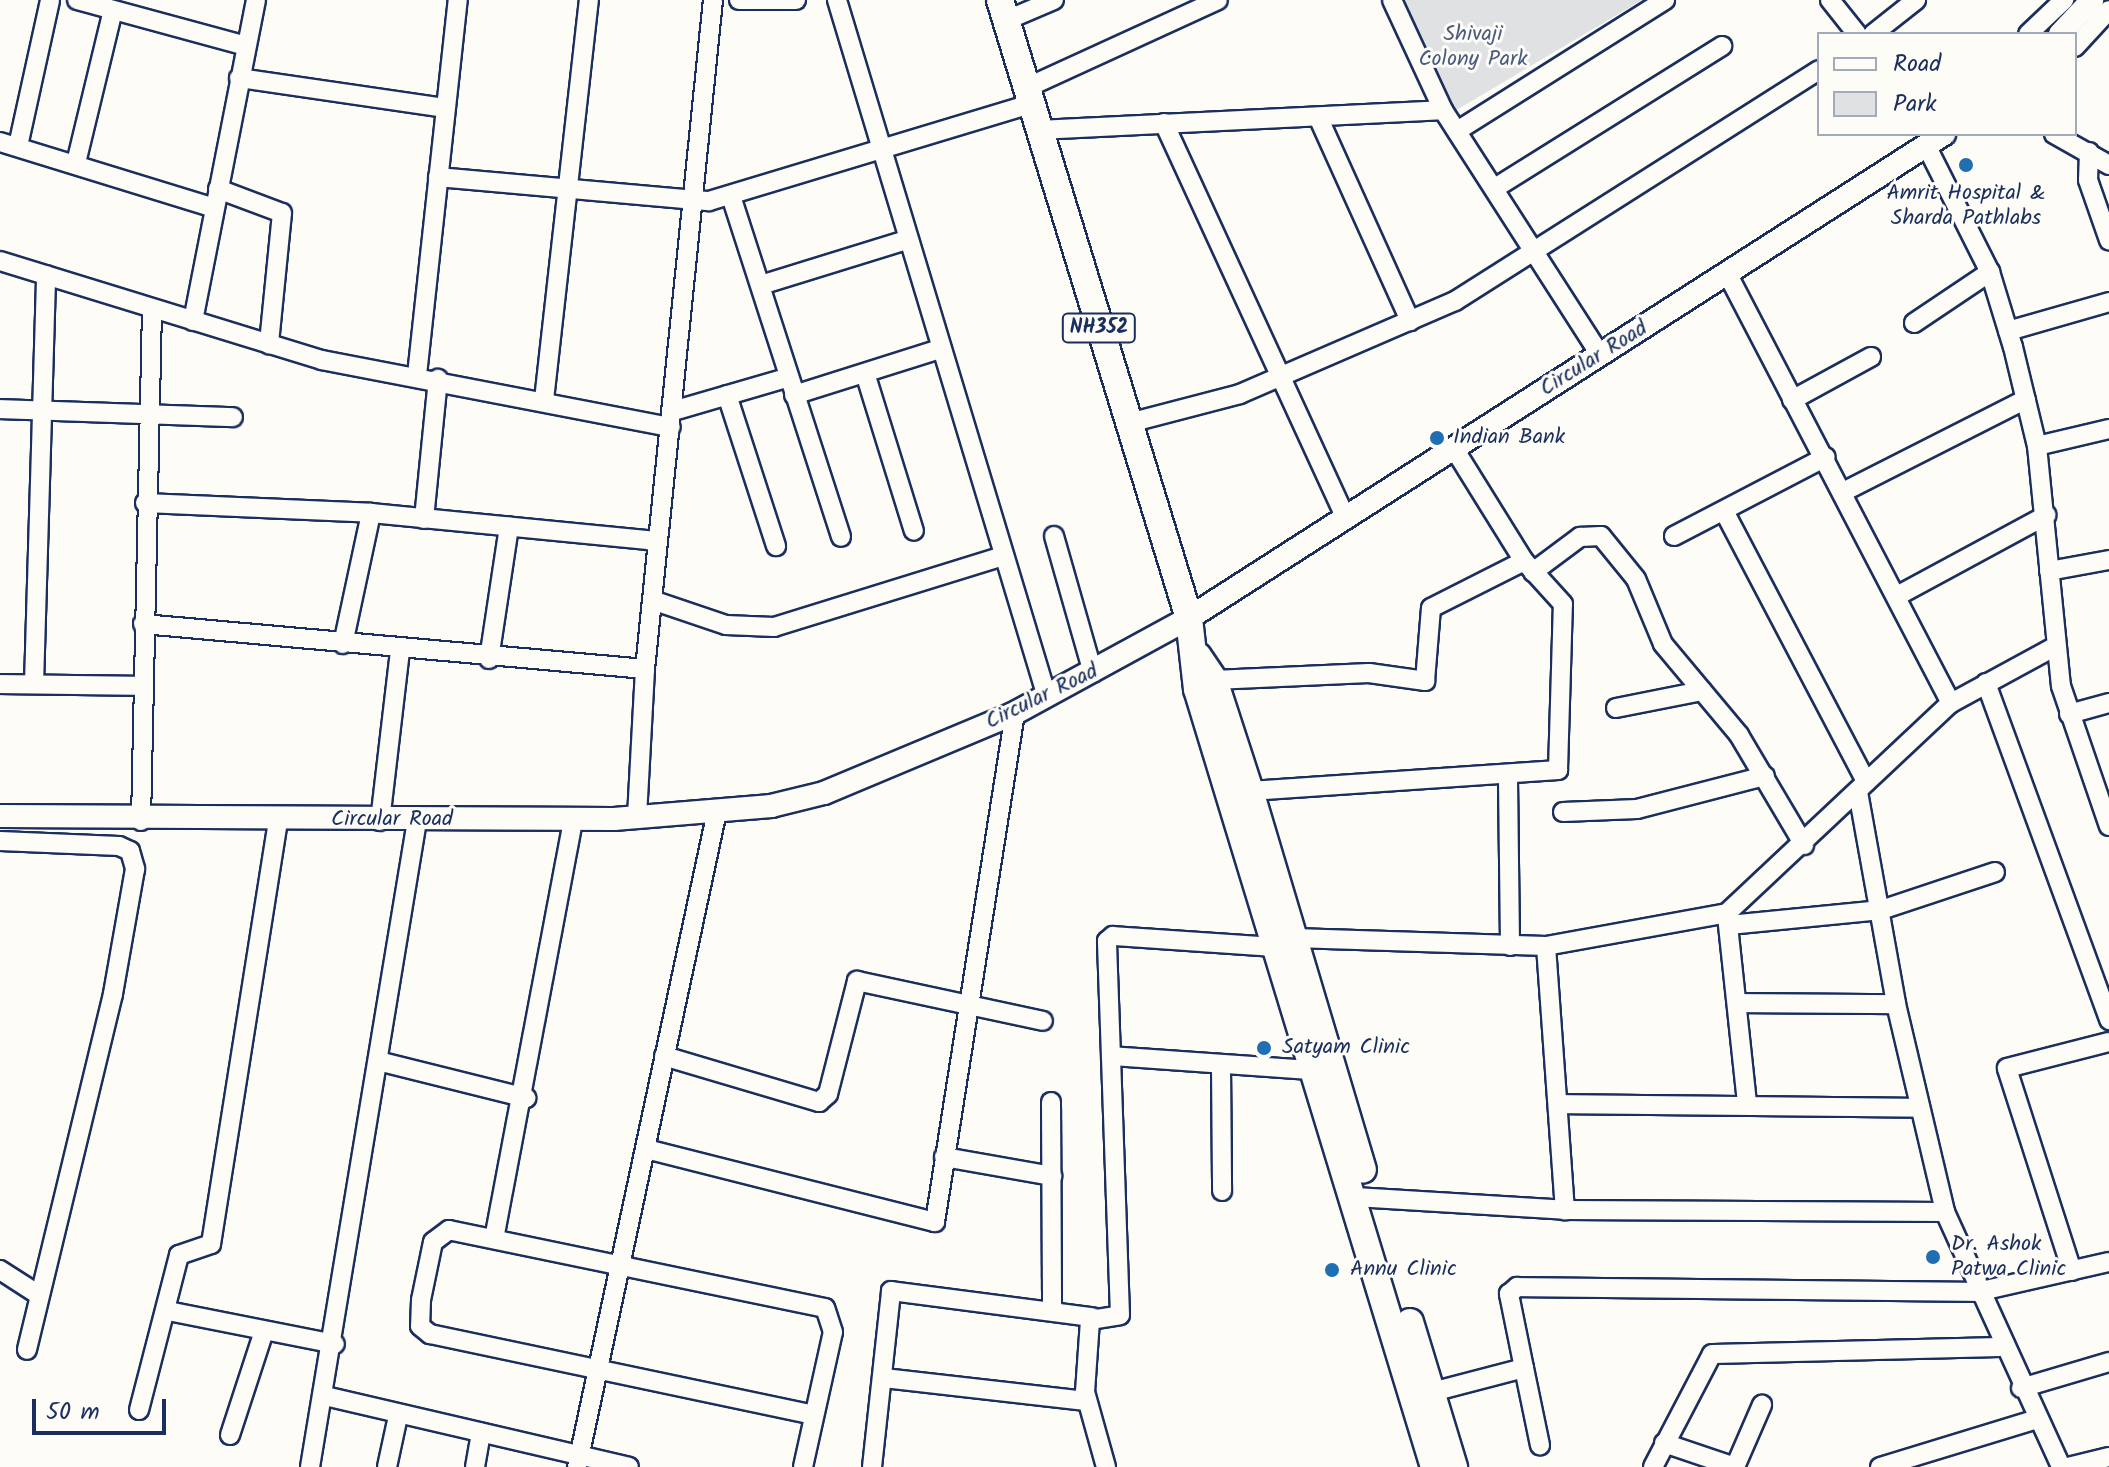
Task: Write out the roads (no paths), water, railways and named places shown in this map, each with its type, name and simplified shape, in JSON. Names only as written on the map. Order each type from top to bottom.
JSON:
[{"type":"highway","name":"NH352","points":[[1004,10],[1031,107],[1189,618],[1198,656],[1197,689],[1284,942],[1363,1196],[1432,1392],[1454,1467]]},
{"type":"highway","name":"NH352","points":[[1198,656],[1214,680],[1250,791],[1312,1070],[1363,1196],[1434,1467]]},
{"type":"main road","points":[[2062,32],[2092,0]]},
{"type":"main road","name":"Circular Road","points":[[0,816],[141,821],[573,819],[717,811],[814,796],[1015,713],[1189,618],[1344,515],[1939,137]]},
{"type":"street","points":[[50,0],[9,144],[214,208]]},
{"type":"street","points":[[77,0],[246,46]]},
{"type":"street","points":[[193,321],[256,0]]},
{"type":"street","points":[[417,375],[458,0]]},
{"type":"street","points":[[544,400],[589,0]]},
{"type":"street","points":[[637,817],[645,669],[713,0]]},
{"type":"street","points":[[739,0],[796,0]]},
{"type":"street","points":[[837,0],[937,350],[1000,557],[1047,697]]},
{"type":"street","points":[[1004,10],[1054,0]]},
{"type":"street","points":[[438,177],[568,187],[692,202],[731,196],[879,149],[1031,107],[1218,0]]},
{"type":"street","points":[[1392,0],[1443,110],[1600,355]]},
{"type":"street","points":[[1457,131],[1665,0]]},
{"type":"street","points":[[1830,0],[1855,32]]},
{"type":"street","points":[[1876,32],[1916,0]]},
{"type":"street","points":[[2030,32],[2064,0]]},
{"type":"street","points":[[76,163],[113,10]]},
{"type":"street","points":[[2077,45],[2109,10]]},
{"type":"street","points":[[2094,29],[2109,41]]},
{"type":"street","points":[[1495,188],[1722,46]]},
{"type":"street","points":[[1129,423],[1279,379],[1477,289],[1817,71]]},
{"type":"street","points":[[239,78],[444,108]]},
{"type":"street","points":[[1031,107],[1164,123],[1319,119],[1443,110]]},
{"type":"street","points":[[1319,119],[1410,321]]},
{"type":"street","points":[[1164,123],[1344,515]]},
{"type":"street","points":[[2058,136],[2109,165]]},
{"type":"street","points":[[2073,136],[2087,151],[2088,180],[2109,240]]},
{"type":"street","points":[[1939,137],[1990,272],[2026,399],[2037,446],[2047,515],[2056,646],[2069,714],[2109,826]]},
{"type":"street","points":[[218,189],[282,213],[269,344]]},
{"type":"street","points":[[731,196],[841,537]]},
{"type":"street","points":[[761,285],[906,240]]},
{"type":"street","points":[[0,261],[269,344],[544,400],[672,419],[727,395],[865,373],[937,350]]},
{"type":"street","points":[[1914,323],[1990,272]]},
{"type":"street","points":[[1727,273],[1792,400],[1826,457],[1951,703]]},
{"type":"street","points":[[34,684],[46,275]]},
{"type":"street","points":[[2008,331],[2109,302]]},
{"type":"street","points":[[141,821],[145,503],[152,310]]},
{"type":"street","points":[[1792,400],[1871,357]]},
{"type":"street","points":[[865,373],[914,531]]},
{"type":"street","points":[[424,519],[438,379]]},
{"type":"street","points":[[727,395],[776,546]]},
{"type":"street","points":[[1843,492],[2026,399]]},
{"type":"street","points":[[0,409],[233,417]]},
{"type":"street","points":[[2037,446],[2109,429]]},
{"type":"street","points":[[1250,791],[1546,776],[1561,763],[1564,612],[1528,566],[1453,447]]},
{"type":"street","points":[[1674,536],[1826,457]]},
{"type":"street","points":[[145,503],[371,513],[658,541]]},
{"type":"street","points":[[1724,511],[1862,787],[1896,1004],[1945,1212],[2001,1347],[2061,1467]]},
{"type":"street","points":[[343,644],[371,513]]},
{"type":"street","points":[[1897,596],[2047,515]]},
{"type":"street","points":[[489,659],[509,527]]},
{"type":"street","points":[[1054,536],[1093,673]]},
{"type":"street","points":[[1214,680],[1369,673],[1425,681],[1431,608],[1528,566],[1580,537],[1601,536],[1636,579],[1663,644],[1765,776],[1804,845]]},
{"type":"street","points":[[652,600],[726,625],[774,627],[1000,557]]},
{"type":"street","points":[[2049,571],[2109,560]]},
{"type":"street","points":[[143,624],[489,659],[645,669]]},
{"type":"street","points":[[1728,919],[1951,703],[2056,646]]},
{"type":"street","points":[[380,821],[400,650]]},
{"type":"street","points":[[1986,683],[2109,1020]]},
{"type":"street","points":[[0,684],[142,686]]},
{"type":"street","points":[[1616,708],[1702,691]]},
{"type":"street","points":[[2069,714],[2109,703]]},
{"type":"street","points":[[646,1149],[930,1224],[944,1157],[965,1008],[1015,713]]},
{"type":"street","points":[[1563,812],[1637,809],[1765,776]]},
{"type":"street","points":[[1508,779],[1510,946]]},
{"type":"street","points":[[578,1461],[717,811]]},
{"type":"street","points":[[139,1410],[168,1311],[181,1252],[211,1244],[278,819]]},
{"type":"street","points":[[494,1239],[526,1098],[573,819]]},
{"type":"street","points":[[310,1467],[335,1344],[417,821]]},
{"type":"street","points":[[0,841],[119,846],[134,859],[113,994],[27,1350]]},
{"type":"street","points":[[872,1467],[894,1290],[1052,1307],[1092,1317],[1120,1315],[1110,936],[1546,946],[1728,919],[1881,910],[1995,872]]},
{"type":"street","points":[[1728,919],[1747,1103]]},
{"type":"street","points":[[1546,946],[1565,1210]]},
{"type":"street","points":[[664,1056],[822,1101],[857,981],[965,1008],[1043,1021]]},
{"type":"street","points":[[1739,1003],[1896,1004]]},
{"type":"street","points":[[2072,1271],[2007,1068],[2109,1042]]},
{"type":"street","points":[[1111,1056],[1312,1070]]},
{"type":"street","points":[[378,1061],[526,1098]]},
{"type":"street","points":[[1221,1066],[1222,1191]]},
{"type":"street","points":[[1051,1102],[1052,1307]]},
{"type":"street","points":[[1558,1104],[1747,1103],[1919,1108]]},
{"type":"street","points":[[944,1157],[1052,1176]]},
{"type":"street","points":[[1363,1196],[1565,1210],[1945,1212]]},
{"type":"street","points":[[803,1467],[833,1332],[825,1308],[449,1230],[437,1236],[424,1276],[422,1328],[814,1415]]},
{"type":"street","points":[[1540,1445],[1509,1294],[1517,1287],[1977,1292],[2109,1262]]},
{"type":"street","points":[[0,1270],[39,1295]]},
{"type":"street","points":[[168,1311],[335,1344]]},
{"type":"street","points":[[1092,1317],[1086,1401],[1106,1467]]},
{"type":"street","points":[[230,1435],[264,1331]]},
{"type":"street","points":[[1653,1467],[1712,1354],[2001,1347]]},
{"type":"street","points":[[2021,1388],[2109,1362]]},
{"type":"street","points":[[1432,1392],[1524,1368]]},
{"type":"street","points":[[884,1378],[1086,1401]]},
{"type":"street","points":[[325,1396],[398,1416],[481,1433],[578,1461],[629,1467]]},
{"type":"street","points":[[1664,1443],[1735,1467],[1762,1405]]},
{"type":"street","points":[[387,1467],[398,1416]]},
{"type":"street","points":[[1880,1467],[2037,1419]]},
{"type":"street","points":[[475,1467],[481,1433]]},
{"type":"street","points":[[2068,1467],[2109,1457]]},
{"type":"place","name":"Amrit Hospital & Sharda Pathlabs","points":[[1966,165]]},
{"type":"place","name":"Indian Bank","points":[[1437,438]]},
{"type":"place","name":"Satyam Clinic","points":[[1264,1048]]},
{"type":"place","name":"Dr. Ashok Patwa Clinic","points":[[1933,1257]]},
{"type":"place","name":"Annu Clinic","points":[[1332,1270]]},
{"type":"park label","name":"Shivaji Colony Park","points":[[1473,46]]}]
